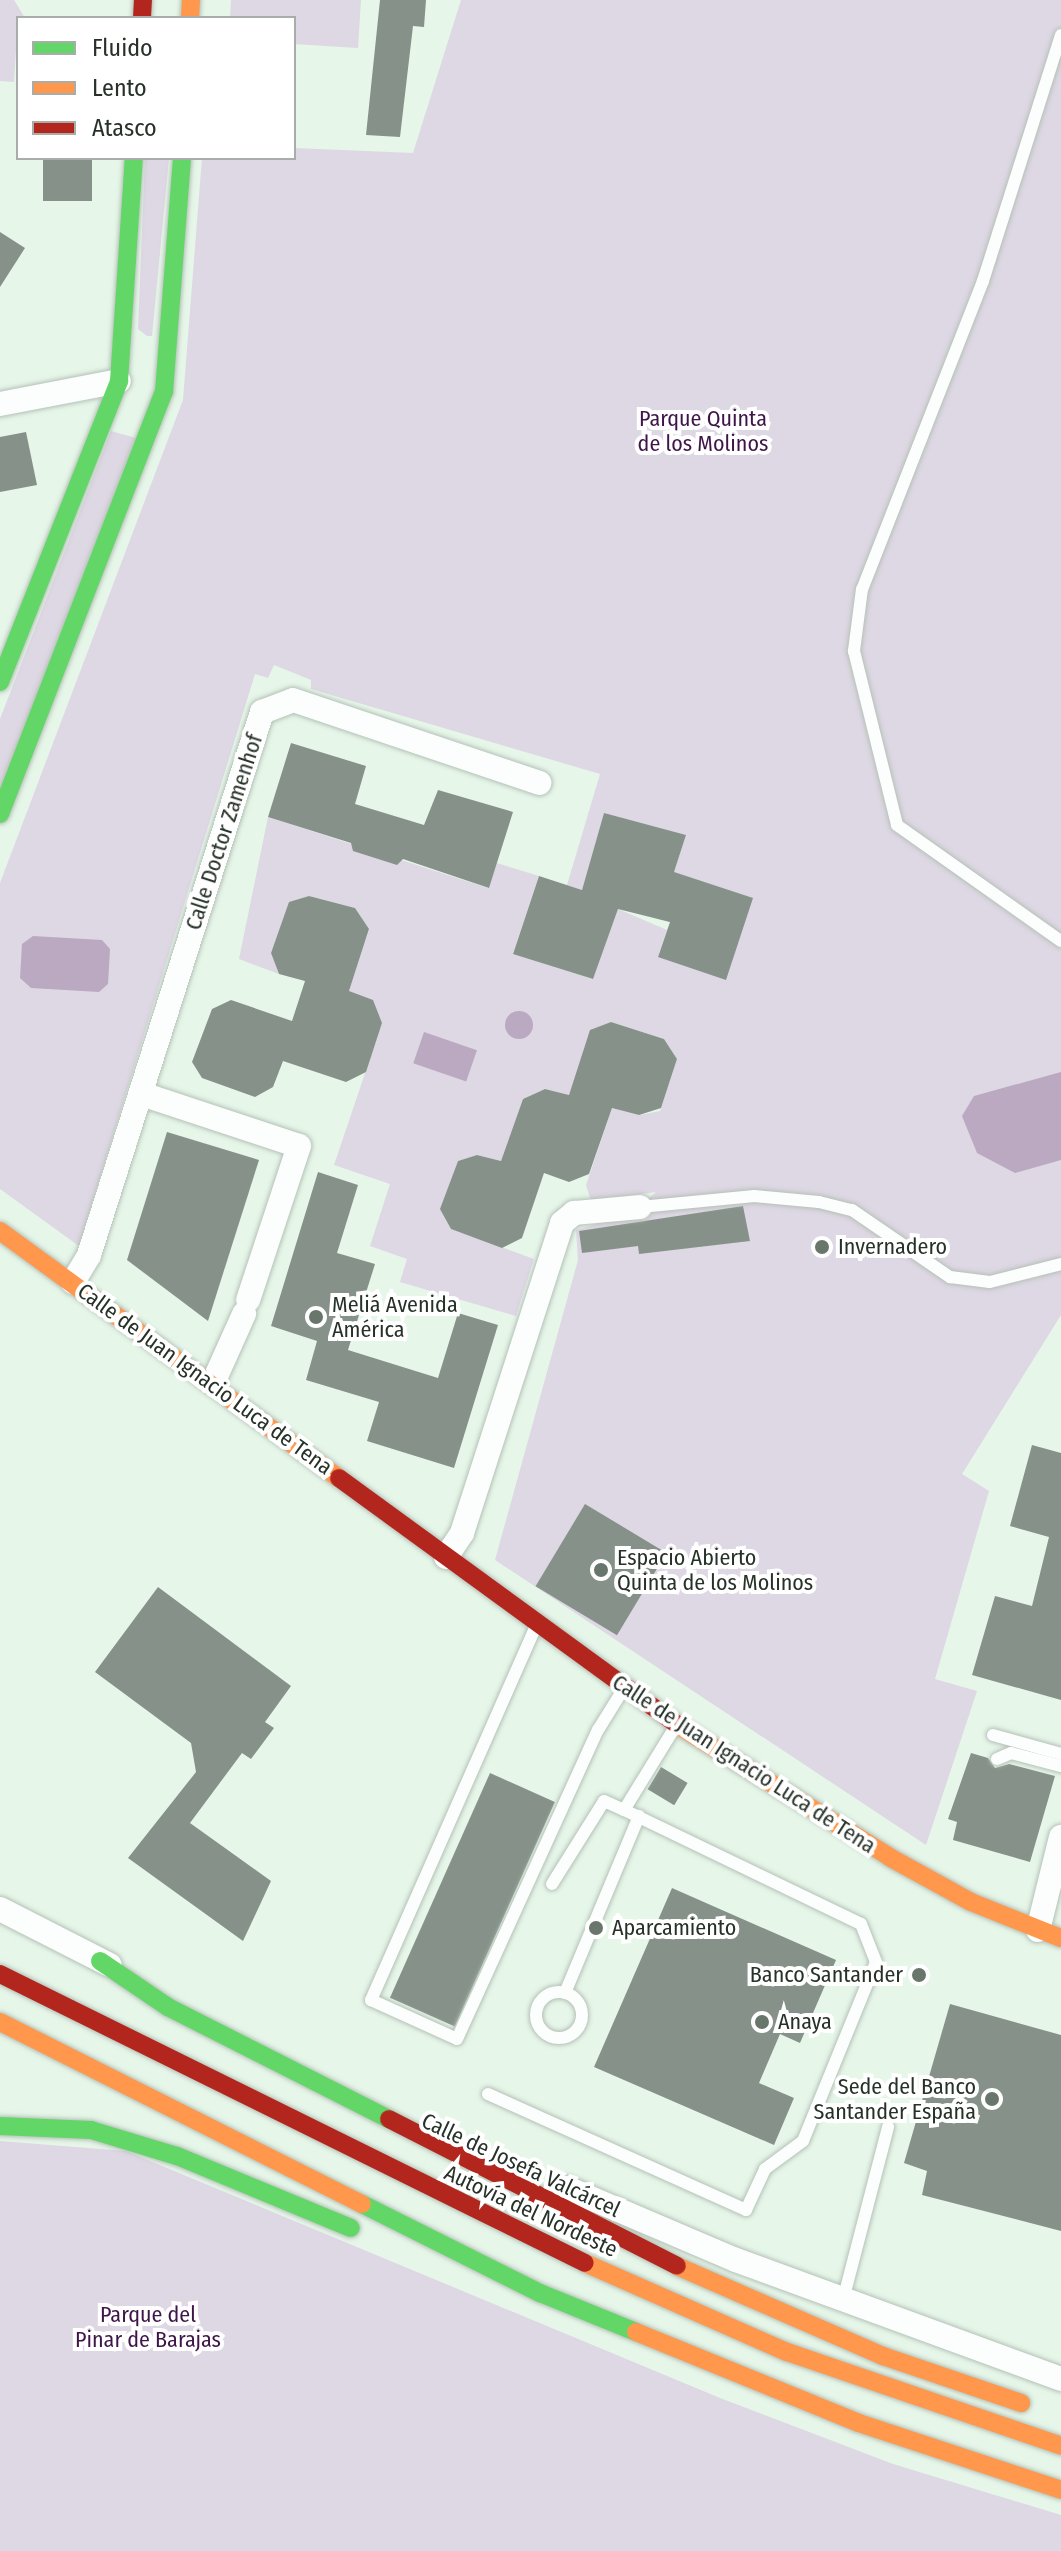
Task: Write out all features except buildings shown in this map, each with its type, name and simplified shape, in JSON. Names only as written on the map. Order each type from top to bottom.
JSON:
[{"type":"main road","points":[[0,682],[119,381],[134,160]]},
{"type":"main road","points":[[0,814],[164,392],[170,359],[182,160]]},
{"type":"main road","points":[[123,353],[148,347],[170,359]]},
{"type":"main road","points":[[119,381],[139,397],[164,392]]},
{"type":"main road","name":"Calle de Juan Ignacio Luca de Tena","points":[[0,1231],[213,1383],[677,1724],[891,1858],[1038,1930],[1061,1938]]},
{"type":"main road","points":[[100,1961],[168,2007],[675,2265],[883,2356],[1046,2412]]},
{"type":"main road","name":"Autovía del Nordeste","points":[[0,1974],[503,2227],[787,2352],[1061,2446]]},
{"type":"main road","points":[[0,2022],[540,2293],[845,2418],[1061,2490]]},
{"type":"main road","points":[[0,2126],[105,2134],[177,2156],[365,2234]]},
{"type":"main road","points":[[422,2258],[465,2276],[540,2293]]},
{"type":"street","points":[[0,404],[119,381]]},
{"type":"street","name":"Calle Doctor Zamenhof","points":[[73,1282],[89,1255],[262,712],[293,700],[539,783]]},
{"type":"street","points":[[142,1094],[299,1146],[246,1307],[213,1383]]},
{"type":"street","points":[[446,1557],[462,1533],[562,1223],[574,1213],[640,1207]]},
{"type":"street","points":[[1038,1930],[1061,1837]]},
{"type":"street","name":"Calle de Josefa Valcárcel","points":[[0,1909],[525,2170],[843,2300],[1061,2379]]},
{"type":"lane","points":[[1061,35],[983,281],[862,589],[854,651],[897,825],[1061,941]]},
{"type":"lane","points":[[640,1207],[754,1196],[819,1202],[852,1210],[950,1277],[990,1282],[1061,1264]]},
{"type":"lane","points":[[537,1623],[371,2000],[457,2039],[598,1730],[624,1688]]},
{"type":"lane","points":[[624,1810],[677,1724]]},
{"type":"lane","points":[[993,1735],[1061,1754]]},
{"type":"lane","points":[[997,1759],[1011,1753],[1061,1766]]},
{"type":"lane","points":[[488,2094],[746,2210],[765,2169],[803,2141],[876,1962],[861,1924],[604,1801],[552,1884]]},
{"type":"lane","points":[[565,1993],[639,1816]]},
{"type":"lane","points":[[843,2300],[888,2127]]},
{"type":"green space","points":[[0,0],[14,0],[24,16],[16,16],[14,82],[0,81]]},
{"type":"green space","points":[[231,0],[361,0],[358,48],[296,44],[296,16],[230,16]]},
{"type":"green space","name":"Parque Quinta de los Molinos","points":[[461,0],[1061,0],[1061,1315],[962,1474],[989,1491],[935,1679],[977,1691],[926,1845],[495,1560],[578,1260],[576,1230],[630,1214],[656,1192],[591,1201],[586,1185],[612,1108],[639,1115],[660,1111],[677,1059],[664,1039],[611,1022],[591,1030],[569,1095],[545,1089],[523,1099],[501,1161],[477,1155],[458,1161],[441,1208],[451,1229],[534,1259],[516,1316],[400,1282],[407,1259],[370,1246],[390,1184],[334,1165],[382,1023],[349,991],[369,930],[355,908],[309,896],[290,902],[271,953],[279,974],[239,959],[268,817],[488,888],[497,863],[539,876],[513,953],[592,979],[618,909],[667,930],[658,956],[726,979],[685,876],[669,922],[658,919],[686,835],[604,814],[582,890],[567,885],[600,774],[311,689],[311,680],[274,665],[268,678],[255,674],[79,1246],[0,1189],[0,883],[183,400],[202,160],[296,160],[296,148],[413,153]]},
{"type":"green space","points":[[145,160],[169,160],[152,336],[138,329]]},
{"type":"green space","points":[[111,431],[136,438],[0,791],[0,719]]},
{"type":"green space","name":"Parque del Pinar de Barajas","points":[[0,2141],[126,2151],[720,2398],[893,2464],[1061,2515],[1061,2551],[0,2551]]},
{"type":"shaded area","points":[[33,936],[102,940],[110,949],[108,984],[99,992],[31,988],[20,978],[22,944]]},
{"type":"shaded area","points":[[519,1011],[529,1015],[533,1025],[529,1035],[519,1039],[509,1035],[505,1025],[509,1015]]},
{"type":"shaded area","points":[[424,1032],[477,1050],[466,1081],[413,1063]]},
{"type":"shaded area","points":[[1061,1072],[1061,1160],[1015,1173],[977,1153],[962,1116],[974,1096]]},
{"type":"traffic: fast","points":[[0,682],[119,381],[134,160]]},
{"type":"traffic: fast","points":[[0,814],[164,392],[182,160]]},
{"type":"traffic: fast","points":[[100,1961],[168,2007],[389,2119]]},
{"type":"traffic: fast","points":[[0,2126],[91,2130],[177,2156],[351,2228]]},
{"type":"traffic: fast","points":[[362,2204],[540,2293],[636,2332]]},
{"type":"traffic: slow","points":[[190,16],[191,0]]},
{"type":"traffic: slow","points":[[0,1231],[339,1478]]},
{"type":"traffic: slow","points":[[676,1724],[891,1858],[971,1902],[1061,1938]]},
{"type":"traffic: slow","points":[[0,2022],[362,2204]]},
{"type":"traffic: slow","points":[[585,2263],[787,2352],[1061,2446]]},
{"type":"traffic: slow","points":[[677,2266],[883,2356],[1021,2403]]},
{"type":"traffic: slow","points":[[636,2332],[859,2423],[1061,2490]]},
{"type":"traffic: jam","points":[[142,16],[143,0]]},
{"type":"traffic: jam","points":[[339,1478],[676,1724]]},
{"type":"traffic: jam","points":[[0,1974],[585,2263]]},
{"type":"traffic: jam","points":[[389,2119],[677,2266]]},
{"type":"place","name":"Invernadero","points":[[822,1247]]},
{"type":"place","name":"Meliá Avenida América","points":[[316,1317]]},
{"type":"place","name":"Espacio Abierto Quinta de los Molinos","points":[[601,1570]]},
{"type":"place","name":"Aparcamiento","points":[[596,1928]]},
{"type":"place","name":"Banco Santander","points":[[919,1975]]},
{"type":"place","name":"Anaya","points":[[762,2022]]},
{"type":"place","name":"Sede del Banco Santander España","points":[[992,2099]]}]
